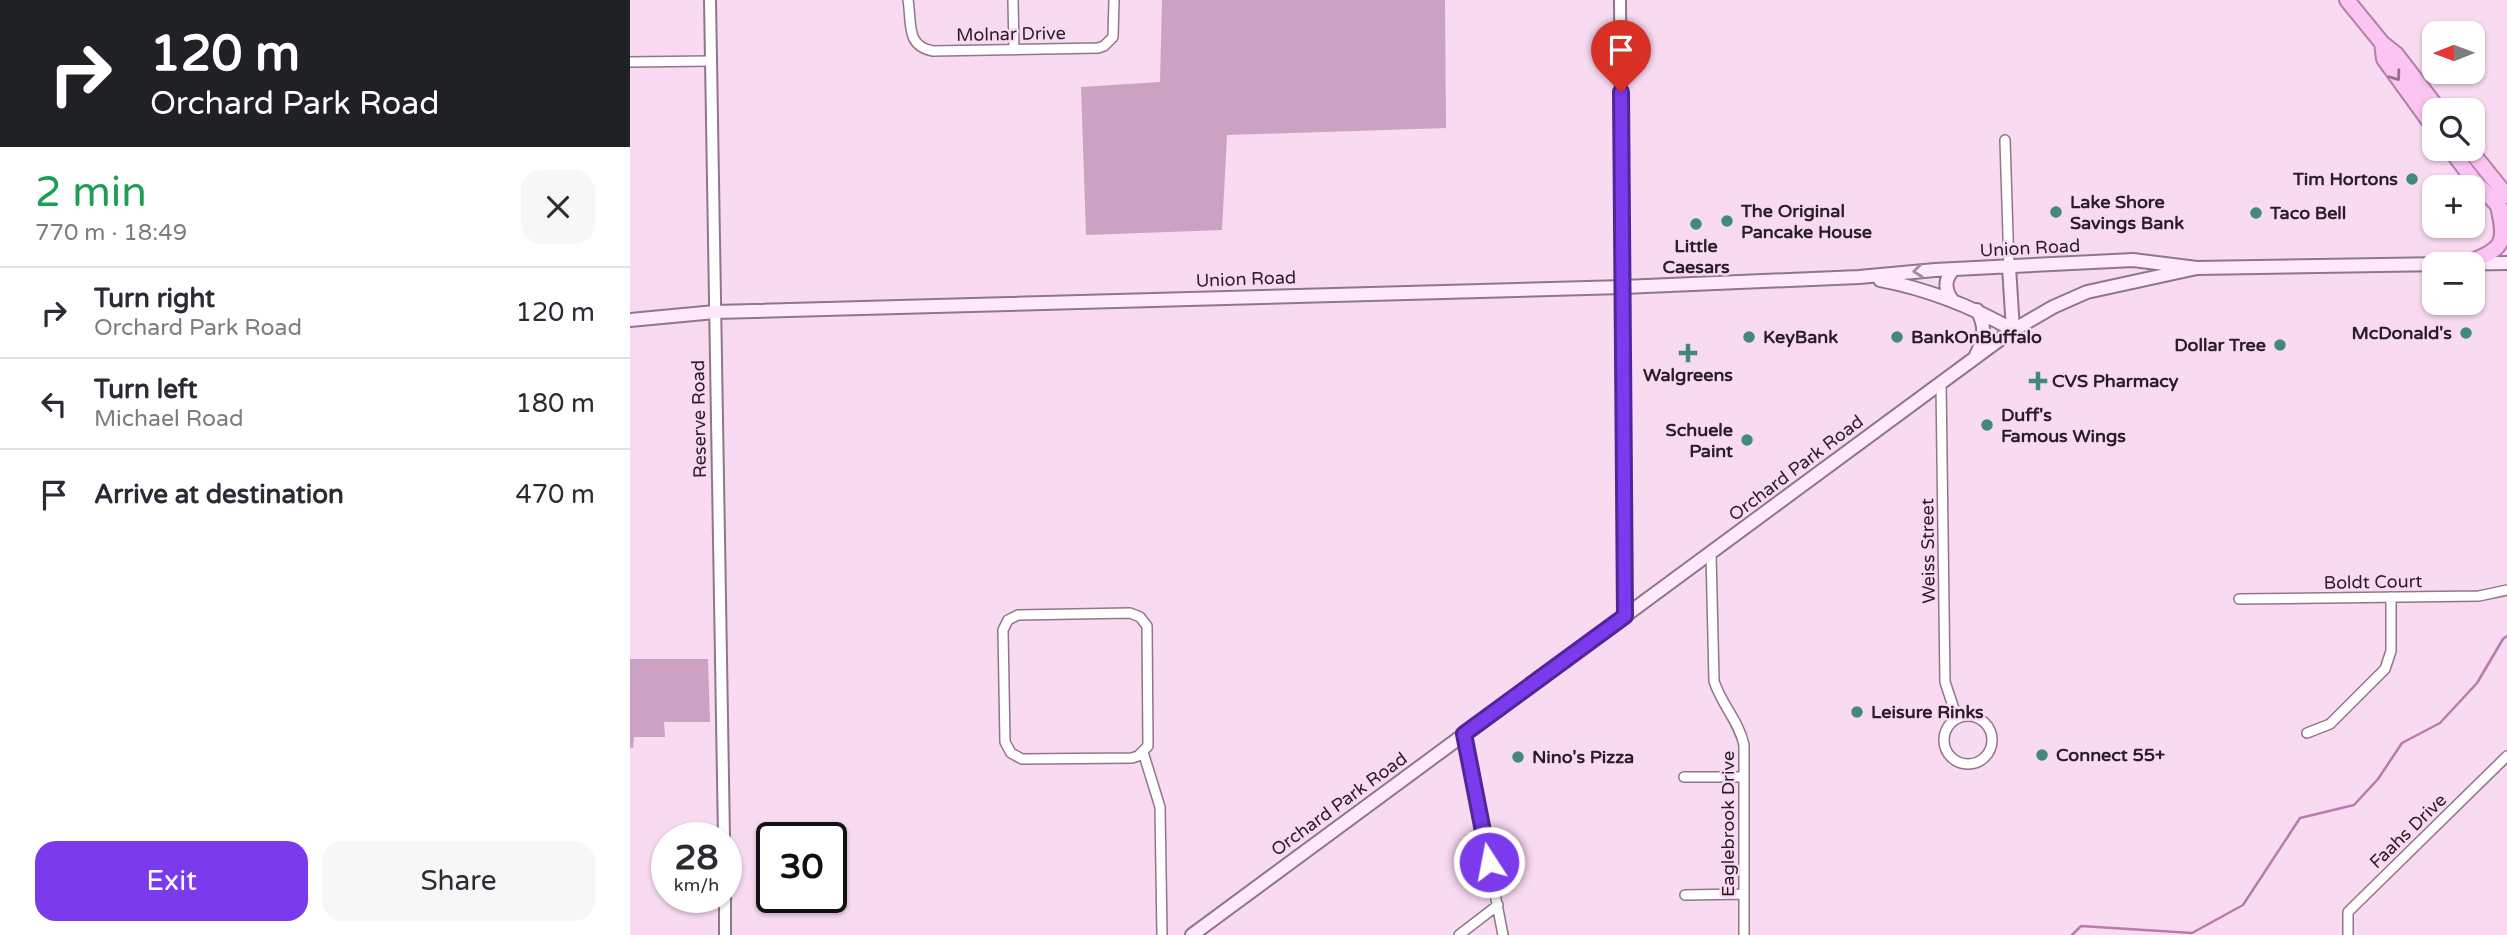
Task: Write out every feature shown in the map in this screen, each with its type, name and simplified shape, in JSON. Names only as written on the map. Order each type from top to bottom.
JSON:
[{"type":"highway","points":[[2347,0],[2382,43],[2396,54],[2430,98]]},
{"type":"highway","points":[[2382,43],[2384,59],[2422,111]]},
{"type":"highway","points":[[2459,161],[2472,178],[2502,199],[2504,240],[2496,250],[2485,255]]},
{"type":"highway","points":[[2477,161],[2502,199],[2507,215]]},
{"type":"main road","name":"Union Road","points":[[630,320],[715,312],[1623,288],[1864,277],[1954,269],[2133,260],[2197,268]]},
{"type":"main road","name":"Orchard Park Road","points":[[2485,263],[2507,264]]},
{"type":"main road","name":"Orchard Park Road","points":[[1192,935],[1974,358],[2013,330],[2053,307],[2087,292],[2197,268],[2422,264]]},
{"type":"main road","points":[[2009,267],[2013,330]]},
{"type":"main road","points":[[1953,301],[1948,295],[1946,283],[1948,275],[1954,269]]},
{"type":"main road","name":"Union Road","points":[[1864,277],[1899,283],[1953,301],[1977,310],[2013,330]]},
{"type":"main road","points":[[1977,310],[1998,311],[2003,308],[2012,289]]},
{"type":"main road","points":[[1974,358],[1982,345],[1984,333],[1983,320],[1977,310]]},
{"type":"street","name":"Reserve Road","points":[[710,0],[724,822]]},
{"type":"street","name":"Molnar Drive","points":[[908,0],[912,37],[926,50],[1104,46],[1113,37],[1114,0]]},
{"type":"street","points":[[1013,0],[1014,50]]},
{"type":"street","points":[[1620,0],[1625,616]]},
{"type":"street","points":[[630,62],[711,61]]},
{"type":"street","points":[[2005,140],[2009,267]]},
{"type":"street","name":"Weiss Street","points":[[1941,383],[1945,682],[1957,718]]},
{"type":"street","name":"Eaglebrook Drive","points":[[1711,553],[1712,672],[1717,693],[1742,737],[1744,935]]},
{"type":"street","name":"Boldt Court","points":[[2239,599],[2479,596],[2507,590]]},
{"type":"street","points":[[2306,733],[2330,724],[2385,669],[2391,651],[2391,597]]},
{"type":"street","points":[[1130,613],[1140,617],[1147,626],[1150,742],[1143,752],[1132,758],[1022,759],[1011,753],[1005,742],[1003,630],[1008,621],[1024,614],[1130,613]]},
{"type":"street","points":[[1976,717],[1990,729],[1991,748],[1979,762],[1969,765],[1960,763],[1946,751],[1945,732],[1957,718],[1976,717]]},
{"type":"street","points":[[1464,734],[1503,935]]},
{"type":"street","points":[[1143,752],[1160,807],[1162,935]]},
{"type":"street","name":"Faahs Drive","points":[[2348,935],[2348,912],[2507,755]]},
{"type":"street","points":[[1684,777],[1744,777]]},
{"type":"street","points":[[1685,895],[1744,894]]},
{"type":"street","points":[[1459,935],[1497,905]]},
{"type":"street","points":[[724,913],[725,935]]},
{"type":"shaded area","points":[[1162,0],[1445,0],[1446,128],[1227,135],[1222,230],[1086,235],[1081,87],[1160,82]]},
{"type":"shaded area","points":[[630,659],[708,659],[710,722],[664,722],[665,737],[634,737],[633,748],[630,748]]},
{"type":"waterway","points":[[2072,935],[2081,926],[2192,933],[2243,905],[2300,818],[2354,805],[2378,779],[2402,743],[2440,723],[2477,683],[2507,636]]},
{"type":"place","name":"Tim Hortons","points":[[2412,179]]},
{"type":"place","name":"Lake Shore Savings Bank","points":[[2056,212]]},
{"type":"place","name":"Taco Bell","points":[[2256,213]]},
{"type":"place","name":"The Original Pancake House","points":[[1727,221]]},
{"type":"place","name":"Little Caesars","points":[[1696,224]]},
{"type":"place","name":"McDonald's","points":[[2466,333]]},
{"type":"place","name":"KeyBank","points":[[1749,337]]},
{"type":"place","name":"BankOnBuffalo","points":[[1897,337]]},
{"type":"place","name":"Dollar Tree","points":[[2280,345]]},
{"type":"place","name":"Walgreens","points":[[1688,353]]},
{"type":"place","name":"CVS Pharmacy","points":[[2038,381]]},
{"type":"place","name":"Duff's Famous Wings","points":[[1987,425]]},
{"type":"place","name":"Schuele Paint","points":[[1747,440]]},
{"type":"place","name":"Leisure Rinks","points":[[1857,712]]},
{"type":"place","name":"Connect 55+","points":[[2042,755]]},
{"type":"place","name":"Nino's Pizza","points":[[1518,757]]},
{"type":"route","points":[[1489,862],[1464,734],[1625,616],[1621,92]]}]
